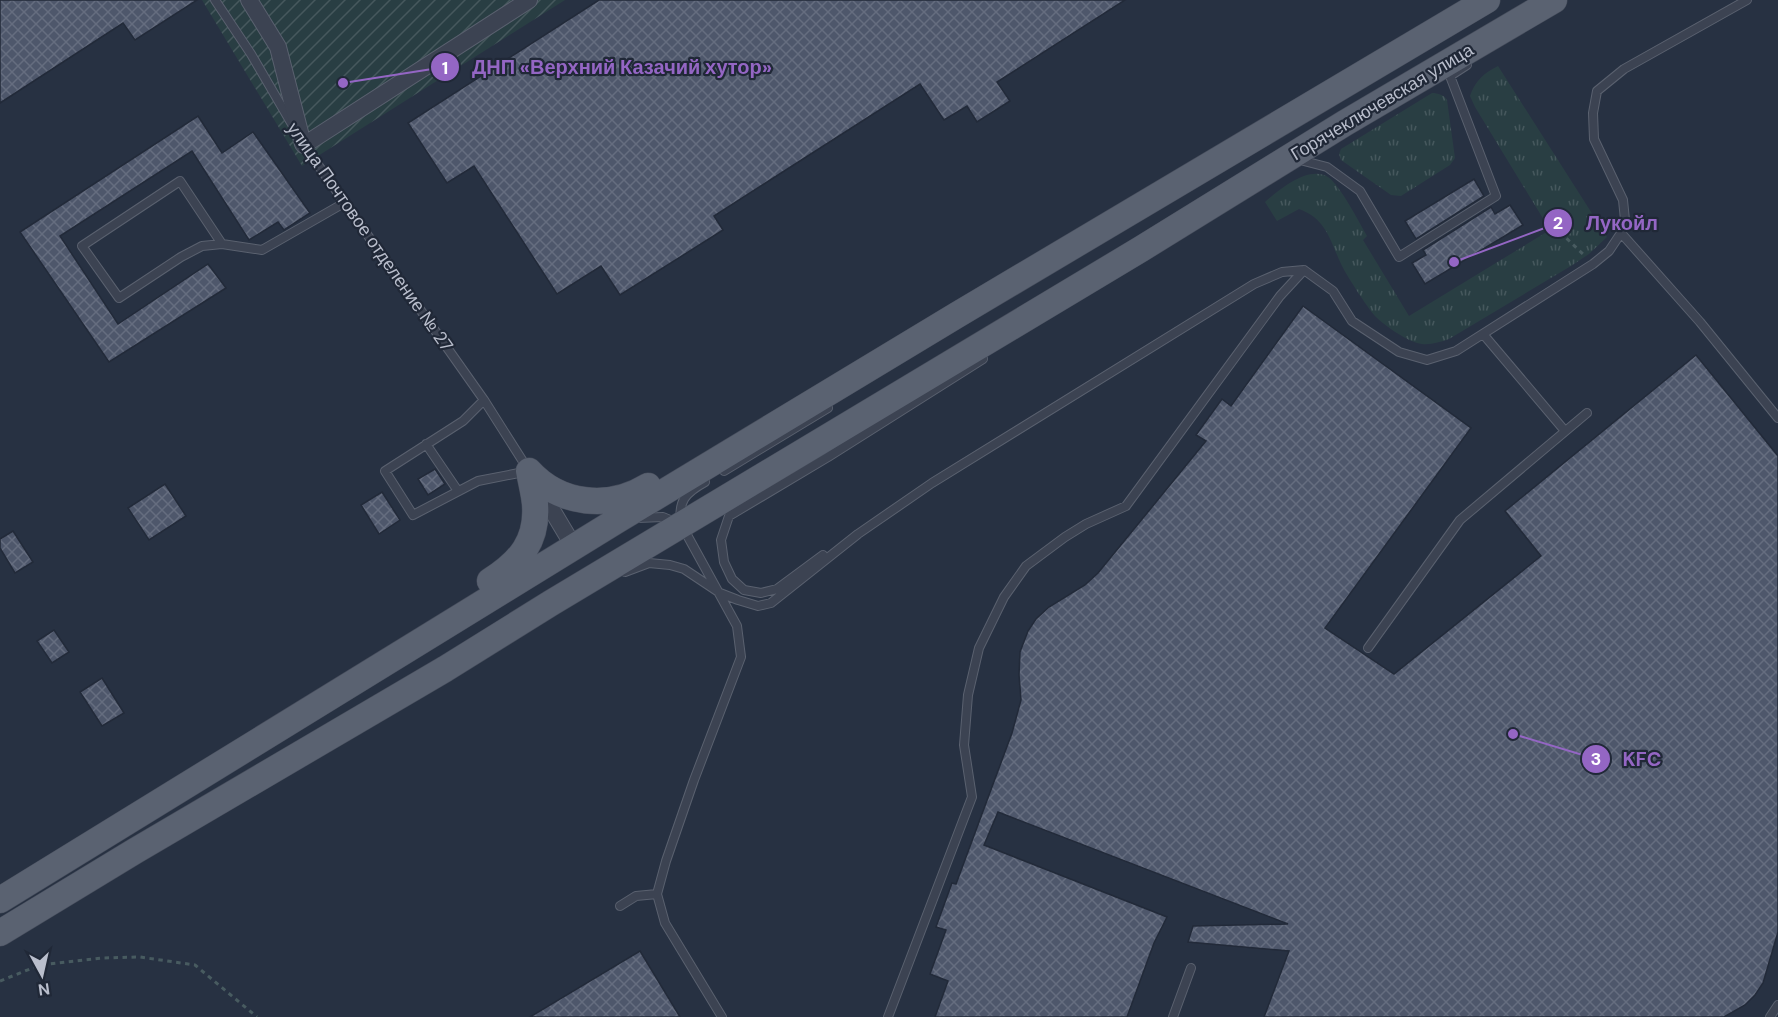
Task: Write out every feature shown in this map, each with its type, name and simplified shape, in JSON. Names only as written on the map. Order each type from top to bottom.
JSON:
[{"type":"main road","points":[[1445,25],[1479,0]]},
{"type":"main road","name":"Горячеключевская улица","points":[[0,900],[467,611],[957,315],[1487,0]]},
{"type":"main road","name":"Горячеключевская улица","points":[[181,824],[445,669],[642,548],[1141,249],[1210,205],[1554,0]]},
{"type":"main road","points":[[1527,16],[1567,0]]},
{"type":"main road","points":[[529,471],[539,482],[556,492],[576,499],[610,501],[639,492],[927,318],[957,315]]},
{"type":"main road","points":[[0,891],[12,878],[503,573],[519,559],[527,546],[534,523],[535,503],[529,471]]},
{"type":"main road","points":[[0,933],[181,824],[219,787],[544,591],[560,579],[570,567],[574,547],[602,554],[642,548]]},
{"type":"street","points":[[249,0],[278,47],[303,144],[529,0]]},
{"type":"street","points":[[529,471],[574,547]]},
{"type":"lane","name":"улица Почтовое отделение № 27","points":[[215,0],[251,54],[303,144],[484,400],[529,471]]},
{"type":"lane","points":[[620,576],[649,563],[670,565],[684,569],[720,593],[758,606],[771,603],[858,534],[920,491],[1254,284],[1282,272],[1304,270],[1333,291],[1352,321],[1399,352],[1427,360],[1456,351],[1593,264],[1609,251],[1621,233],[1625,220],[1623,200],[1594,139],[1593,113],[1597,91],[1624,69],[1747,0]]},
{"type":"lane","points":[[1504,41],[1527,16]]},
{"type":"lane","points":[[1290,157],[1328,167],[1360,191],[1399,257],[1496,196],[1450,76],[1477,59]]},
{"type":"lane","points":[[222,244],[180,181],[82,246],[119,298],[181,257],[202,246],[222,244],[262,250],[344,203]]},
{"type":"lane","points":[[993,304],[1104,235],[1118,220]]},
{"type":"lane","points":[[1621,233],[1700,322],[1778,417]]},
{"type":"lane","points":[[1086,293],[1126,268],[1141,249]]},
{"type":"lane","points":[[888,1017],[972,797],[964,745],[968,695],[979,648],[1004,597],[1026,566],[1086,524],[1126,506],[1280,296],[1304,270]]},
{"type":"lane","points":[[1483,334],[1565,431]]},
{"type":"lane","points":[[920,491],[906,494],[777,589],[761,593],[744,590],[732,579],[724,562],[721,540],[729,516],[828,457],[987,356]]},
{"type":"lane","points":[[484,400],[463,421],[385,471],[413,515],[478,481],[529,471]]},
{"type":"lane","points":[[720,473],[832,405]]},
{"type":"lane","points":[[1368,648],[1460,520],[1587,413]]},
{"type":"lane","points":[[426,444],[458,491]]},
{"type":"lane","points":[[710,479],[683,499],[680,511],[681,525],[737,626],[741,657],[694,780],[657,894],[665,923],[722,1017]]},
{"type":"lane","points":[[616,521],[640,517],[663,517],[681,525]]},
{"type":"lane","points":[[278,767],[329,747],[410,701]]},
{"type":"lane","points":[[620,906],[636,896],[657,894]]},
{"type":"lane","points":[[1173,1017],[1191,968]]},
{"type":"lane","points":[[1770,1017],[1778,1005]]},
{"type":"path","points":[[1551,230],[1562,234],[1593,264]]},
{"type":"path","points":[[0,981],[40,965],[102,958],[140,957],[195,965],[257,1017]]},
{"type":"green space","points":[[202,0],[565,0],[302,166]]},
{"type":"green space","points":[[1498,66],[1607,237],[1589,254],[1571,266],[1449,339],[1429,344],[1416,343],[1391,329],[1371,312],[1345,271],[1322,225],[1316,219],[1299,209],[1277,221],[1265,202],[1303,176],[1320,174],[1328,177],[1354,213],[1367,236],[1363,240],[1409,316],[1550,230],[1470,96],[1481,78]]},
{"type":"green space","points":[[1432,93],[1441,95],[1447,100],[1455,158],[1450,165],[1401,196],[1391,195],[1341,160],[1339,154],[1341,149]]},
{"type":"building","points":[[0,0],[197,0],[135,40],[123,23],[0,103]]},
{"type":"building","points":[[599,0],[1125,0],[997,82],[1010,101],[977,122],[967,106],[944,120],[920,84],[714,216],[723,230],[620,295],[601,266],[557,294],[474,166],[447,183],[408,123]]},
{"type":"building","points":[[198,116],[222,153],[253,132],[310,213],[284,230],[278,222],[249,240],[192,151],[60,236],[118,324],[208,264],[226,288],[109,362],[20,232]]},
{"type":"building","points":[[1474,179],[1484,196],[1416,239],[1405,221]]},
{"type":"building","points":[[1510,205],[1523,225],[1425,284],[1412,263],[1426,255],[1423,250],[1491,207],[1495,214]]},
{"type":"building","points":[[1303,306],[1471,428],[1325,628],[1394,674],[1541,556],[1505,511],[1696,355],[1778,456],[1778,932],[1763,983],[1745,1005],[1724,1017],[1264,1017],[1289,951],[1188,942],[1193,926],[1288,924],[998,812],[984,845],[1167,917],[1154,943],[1127,1017],[935,1017],[948,981],[930,974],[946,930],[936,927],[952,883],[956,884],[1012,733],[1021,700],[1020,652],[1028,631],[1036,619],[1049,607],[1085,585],[1098,573],[1206,441],[1196,435],[1222,399],[1231,406]]},
{"type":"building","points":[[435,469],[445,484],[428,495],[418,479]]},
{"type":"building","points":[[165,484],[186,516],[149,540],[128,508]]},
{"type":"building","points":[[382,492],[400,520],[379,534],[361,505]]},
{"type":"building","points":[[13,531],[33,562],[15,573],[0,548],[0,539]]},
{"type":"building","points":[[54,630],[69,652],[52,663],[37,641]]},
{"type":"building","points":[[102,678],[124,713],[102,726],[80,692]]},
{"type":"building","points":[[640,951],[680,1017],[530,1017]]},
{"type":"place","name":"ДНП «Верхний Казачий хутор»","points":[[343,83]]},
{"type":"place","name":"Лукойл","points":[[1454,262]]},
{"type":"place","name":"KFC","points":[[1513,734]]}]
